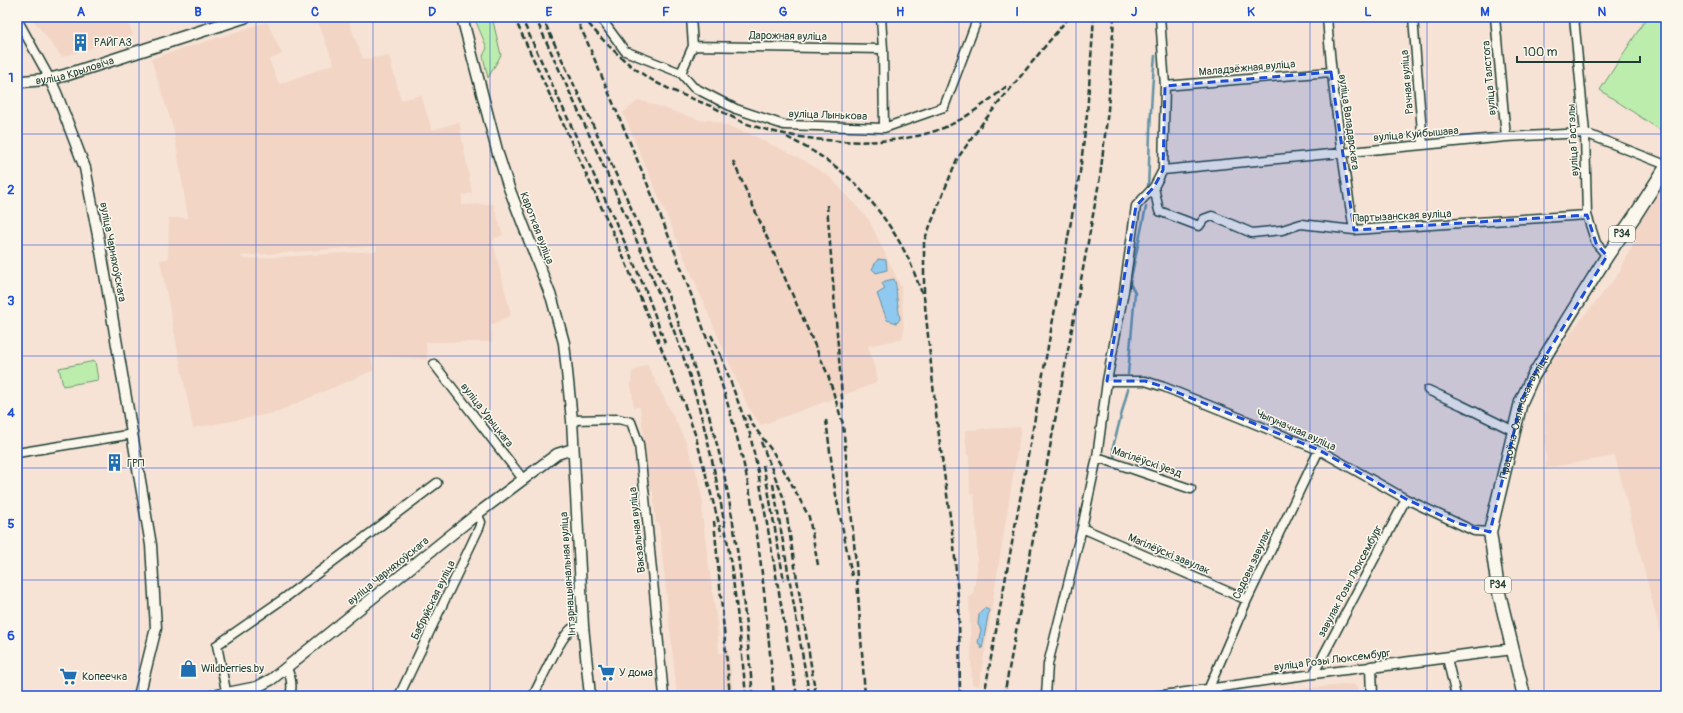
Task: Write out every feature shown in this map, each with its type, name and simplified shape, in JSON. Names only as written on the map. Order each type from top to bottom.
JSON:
[{"type":"main road","name":"вуліца Крыловіча","points":[[17,82],[50,79],[245,17]]},
{"type":"main road","name":"Працоўна-Сялянская вуліца","points":[[1524,696],[1498,589],[1490,532],[1521,402],[1532,378],[1607,256],[1636,214],[1666,166]]},
{"type":"street","name":"Кароткая вуліца","points":[[462,17],[498,154],[509,188],[552,299],[559,322],[566,356],[573,449]]},
{"type":"street","name":"вуліца Лынькова","points":[[600,17],[625,51],[681,73],[693,88],[736,109],[784,125],[884,128],[944,107],[978,17]]},
{"type":"street","points":[[681,73],[693,46],[691,17]]},
{"type":"street","points":[[880,17],[883,49],[884,128]]},
{"type":"street","points":[[1046,696],[1048,664],[1082,528],[1097,457],[1107,381],[1124,291],[1136,206],[1154,187],[1163,170],[1164,86],[1160,17]]},
{"type":"street","name":"вуліца Валадарскага","points":[[1327,17],[1331,72],[1341,152],[1354,230]]},
{"type":"street","name":"Рачная вуліца","points":[[1413,17],[1423,145]]},
{"type":"street","name":"вуліца Талстога","points":[[1495,17],[1506,137]]},
{"type":"street","name":"вуліца Гастэлы","points":[[1574,17],[1585,133],[1587,215],[1596,242],[1607,256]]},
{"type":"street","points":[[17,19],[50,79]]},
{"type":"street","name":"Дарожная вуліца","points":[[693,46],[883,49]]},
{"type":"street","name":"Маладзёжная вуліца","points":[[1164,86],[1331,72]]},
{"type":"street","name":"вуліца Чарняхоўскага","points":[[50,79],[85,168],[101,251],[151,545],[156,628],[139,696]]},
{"type":"street","name":"вуліца Куйбышава","points":[[1163,170],[1506,137],[1585,133],[1666,166]]},
{"type":"street","name":"Партызанская вуліца","points":[[1154,187],[1159,211],[1199,226],[1204,219],[1212,216],[1252,233],[1282,230],[1301,224],[1354,230],[1587,215]]},
{"type":"street","name":"вуліца Урыцкага","points":[[434,364],[523,479]]},
{"type":"street","name":"Чыгуначная вуліца","points":[[1107,381],[1145,381],[1164,387],[1319,450],[1406,499],[1474,530],[1490,532]]},
{"type":"street","points":[[1428,390],[1514,431]]},
{"type":"street","name":"Вакзальная вуліца","points":[[572,420],[618,419],[631,422],[638,444],[646,507],[664,696]]},
{"type":"street","points":[[17,453],[133,434]]},
{"type":"street","name":"вуліца Чарняхоўскага","points":[[212,696],[227,695],[264,684],[523,479],[557,454],[573,449]]},
{"type":"street","name":"Інтэрнацыянальная вуліца","points":[[573,449],[583,626],[590,696]]},
{"type":"street","name":"Садовы завулак","points":[[1208,690],[1247,600],[1319,450]]},
{"type":"street","name":"Магілёўскі ўезд","points":[[1097,457],[1191,489]]},
{"type":"street","points":[[227,695],[217,645],[286,597],[437,483]]},
{"type":"street","name":"завулак Розы Люксембург","points":[[1314,674],[1406,499]]},
{"type":"street","name":"Бабруйская вуліца","points":[[399,696],[479,528],[481,522],[477,514]]},
{"type":"street","name":"Магілёўскі завулак","points":[[1082,528],[1247,600]]},
{"type":"street","points":[[533,696],[557,650],[570,631],[573,628],[583,626]]},
{"type":"street","name":"вуліца Розы Люксембург","points":[[1155,696],[1183,694],[1314,674],[1513,649]]},
{"type":"street","points":[[1447,658],[1456,696]]},
{"type":"street","points":[[286,667],[290,673],[291,679],[290,696]]},
{"type":"street","points":[[1370,667],[1372,696]]},
{"type":"highlighted area","points":[[1331,72],[1354,230],[1587,215],[1596,243],[1607,256],[1532,378],[1521,402],[1490,532],[1457,523],[1406,499],[1319,450],[1164,387],[1145,381],[1107,381],[1136,206],[1154,187],[1163,170],[1165,86]]},
{"type":"shaded area","points":[[31,17],[126,17],[133,35],[62,57]]},
{"type":"shaded area","points":[[316,17],[347,17],[363,59],[389,56],[401,100],[421,95],[432,130],[459,122],[472,193],[462,195],[462,205],[493,204],[503,235],[495,238],[493,242],[511,315],[491,325],[492,342],[426,342],[427,359],[371,356],[374,370],[274,413],[193,428],[160,260],[168,259],[169,218],[188,218],[174,131],[151,59],[267,22],[282,54],[269,60],[279,84],[334,64]],"holes":[[[377,246],[377,251],[244,259],[240,256]]]},
{"type":"shaded area","points":[[639,100],[703,121],[707,119],[748,133],[803,160],[830,177],[869,220],[901,287],[904,330],[902,339],[868,346],[878,379],[874,384],[761,425],[748,407],[623,113]]},
{"type":"shaded area","points":[[1666,184],[1666,655],[1615,456],[1546,468],[1544,373],[1571,332],[1621,271],[1621,266],[1633,245],[1632,234]]},
{"type":"shaded area","points":[[647,364],[685,440],[696,470],[703,502],[702,515],[717,624],[719,653],[729,653],[733,696],[677,696],[659,523],[656,523],[653,491],[650,490],[640,407],[634,407],[631,385],[632,372]]},
{"type":"shaded area","points":[[1021,427],[979,686],[972,684],[969,597],[973,595],[977,569],[977,536],[974,494],[970,494],[969,456],[967,455],[965,430]]},
{"type":"shaded area","points":[[1353,684],[1357,687],[1358,696],[1232,696]]},
{"type":"green space","points":[[474,17],[492,17],[501,55],[488,78],[483,56],[487,48]]},
{"type":"green space","points":[[1647,17],[1666,17],[1666,134],[1600,90]]},
{"type":"green space","points":[[95,361],[98,380],[63,386],[59,368]]},
{"type":"water","points":[[878,259],[886,260],[887,270],[876,273],[872,269]]},
{"type":"water","points":[[894,279],[900,319],[897,323],[887,320],[877,294],[885,289],[882,283]]},
{"type":"water","points":[[984,608],[989,610],[982,649],[978,642],[981,630],[978,624],[979,615]]},
{"type":"waterway","points":[[1148,189],[1151,106],[1155,56]]},
{"type":"waterway","points":[[1128,374],[1135,293],[1130,283],[1146,207]]},
{"type":"waterway","points":[[1115,460],[1113,447],[1128,389]]},
{"type":"railway","points":[[514,17],[615,237],[682,398],[695,434],[722,535]]},
{"type":"railway","points":[[521,17],[621,234],[646,291],[665,343]]},
{"type":"railway","points":[[535,17],[605,168],[645,260],[677,338],[695,392],[716,478],[724,521],[737,608],[746,696]]},
{"type":"railway","points":[[542,17],[643,234],[687,346],[705,403],[721,461],[737,549],[753,696]]},
{"type":"railway","points":[[575,17],[586,39],[651,192],[710,347],[726,399],[748,483],[758,543],[774,696]]},
{"type":"railway","points":[[583,17],[619,56],[640,73],[652,80],[675,92],[713,107],[745,123],[779,133],[803,137],[855,142],[907,138],[931,132],[952,124],[967,116],[1007,86]]},
{"type":"railway","points":[[960,696],[959,610],[954,546],[936,414],[924,296],[924,241],[957,159],[984,121],[1069,17]]},
{"type":"railway","points":[[984,696],[1080,172],[1087,114],[1094,17]]},
{"type":"railway","points":[[1004,696],[1100,177],[1108,110],[1114,17]]},
{"type":"railway","points":[[787,137],[824,158],[841,171],[863,192],[883,217],[900,243],[922,293]]},
{"type":"railway","points":[[733,161],[828,375],[843,424],[856,564],[865,696]]},
{"type":"railway","points":[[827,205],[843,410]]},
{"type":"railway","points":[[711,335],[723,360]]},
{"type":"railway","points":[[721,356],[750,434],[797,696]]},
{"type":"railway","points":[[748,415],[752,424],[773,452],[809,517],[818,565]]},
{"type":"railway","points":[[826,420],[835,490],[852,576]]},
{"type":"railway","points":[[761,442],[784,499],[816,696]]},
{"type":"railway","points":[[763,465],[784,581]]},
{"type":"railway","points":[[773,484],[809,693]]},
{"type":"railway","points":[[714,521],[730,696]]},
{"type":"place","name":"РАЙГАЗ","points":[[81,42]]},
{"type":"place","name":"ГРП","points":[[114,463]]},
{"type":"place","name":"Wildberries.by","points":[[188,668]]},
{"type":"place","name":"У дома","points":[[606,672]]},
{"type":"place","name":"Копеечка","points":[[69,676]]}]
